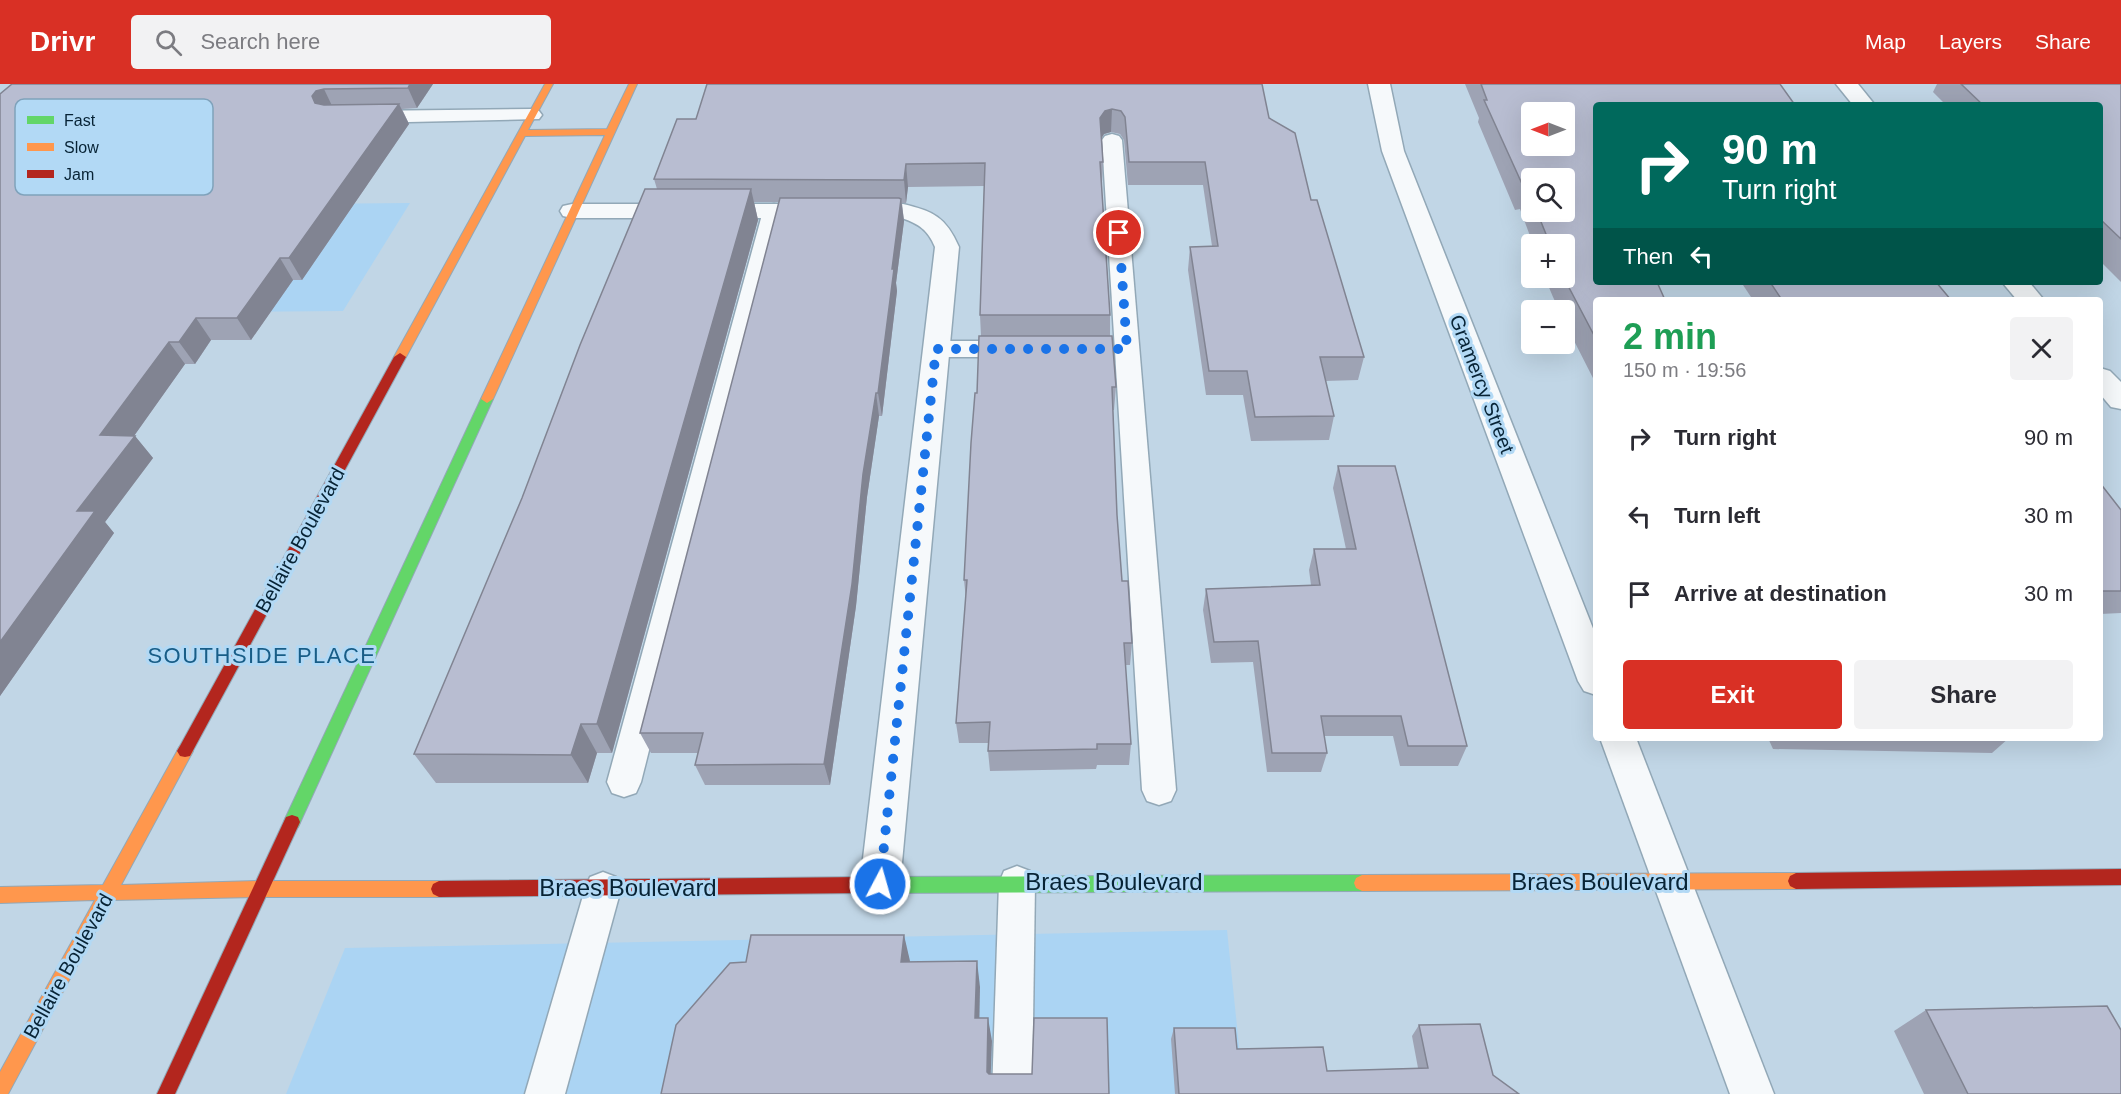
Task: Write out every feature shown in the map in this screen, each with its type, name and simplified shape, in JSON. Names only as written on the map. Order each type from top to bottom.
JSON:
[{"type":"main road","name":"Bellaire Boulevard","points":[[0,1090],[549,84]]},
{"type":"main road","points":[[166,1094],[572,211],[633,84]]},
{"type":"main road","points":[[522,133],[610,132]]},
{"type":"main road","name":"Braes Boulevard","points":[[0,895],[260,889],[603,889],[1017,883],[1673,883],[2121,877]]},
{"type":"street","name":"Gramercy Street","points":[[1379,84],[1393,151],[1593,673]]},
{"type":"street","points":[[1847,84],[1862,102]]},
{"type":"street","points":[[572,211],[903,211],[927,218],[940,230],[947,247],[880,884]]},
{"type":"street","points":[[2018,285],[2028,297]]},
{"type":"street","points":[[2103,380],[2121,400]]},
{"type":"street","points":[[1619,741],[1752,1094]]},
{"type":"lane","points":[[345,117],[532,115]]},
{"type":"lane","points":[[1112,140],[1115,349],[1160,790]]},
{"type":"lane","points":[[624,782],[774,211]]},
{"type":"lane","points":[[936,349],[1044,349]]},
{"type":"lane","points":[[1012,1094],[1017,883]]},
{"type":"lane","points":[[545,1094],[603,889]]},
{"type":"shaded area","points":[[410,203],[343,311],[20,314],[116,206]]},
{"type":"shaded area","points":[[1227,930],[1244,1094],[286,1094],[345,948]]},
{"type":"building","points":[[12,84],[410,84],[408,88],[324,89],[316,91],[312,96],[315,103],[324,105],[399,104],[289,258],[280,258],[237,318],[196,318],[179,342],[169,342],[100,435],[135,436],[77,511],[95,511],[0,642],[0,94]]},
{"type":"building","points":[[707,84],[1262,84],[1269,118],[1295,133],[1311,200],[1317,200],[1364,357],[1320,357],[1334,416],[1255,417],[1247,371],[1209,371],[1190,247],[1218,246],[1205,162],[1129,162],[1125,117],[1121,111],[1112,109],[1105,111],[1100,118],[1103,162],[1100,162],[1110,315],[980,315],[985,163],[906,164],[904,180],[654,179],[677,119],[696,119]]},
{"type":"building","points":[[1481,84],[1780,84],[1793,102],[1593,102],[1593,285],[1658,285],[1664,297],[1593,297],[1593,333],[1569,288],[1575,288],[1575,234],[1546,234],[1541,222],[1575,222],[1575,168],[1521,168],[1521,182],[1484,100],[1487,100]]},
{"type":"building","points":[[1961,84],[2121,84],[2121,239],[2103,222],[2103,102],[1980,102]]},
{"type":"building","points":[[645,189],[751,189],[597,724],[581,724],[571,755],[414,754],[522,498],[580,345]]},
{"type":"building","points":[[780,198],[901,199],[878,393],[876,393],[863,474],[852,584],[824,764],[695,765],[703,733],[640,733]]},
{"type":"building","points":[[1772,285],[1938,285],[1948,297],[1780,297]]},
{"type":"building","points":[[979,336],[1112,336],[1116,387],[1112,387],[1117,515],[1122,581],[1128,581],[1132,643],[1124,643],[1131,744],[1097,744],[1097,749],[988,751],[990,722],[956,723],[967,580],[964,580]]},
{"type":"building","points":[[1338,466],[1395,466],[1467,746],[1408,746],[1401,716],[1321,716],[1327,753],[1272,753],[1258,641],[1214,642],[1206,589],[1320,585],[1314,549],[1356,549]]},
{"type":"building","points":[[2103,487],[2121,510],[2121,591],[2103,591]]},
{"type":"building","points":[[751,935],[904,935],[901,962],[977,961],[975,1018],[988,1018],[987,1072],[989,1074],[1032,1074],[1034,1018],[1107,1018],[1109,1094],[661,1094],[676,1025],[730,963],[746,962]]},
{"type":"building","points":[[2107,1006],[2121,1030],[2121,1094],[1968,1094],[1926,1010]]},
{"type":"building","points":[[1480,1024],[1493,1075],[1519,1094],[1179,1094],[1174,1028],[1235,1028],[1237,1049],[1323,1047],[1327,1071],[1428,1068],[1419,1025]]},
{"type":"traffic: fast","points":[[292,822],[487,399]]},
{"type":"traffic: fast","points":[[865,885],[1362,883]]},
{"type":"traffic: slow","points":[[400,357],[549,84]]},
{"type":"traffic: slow","points":[[487,399],[633,84]]},
{"type":"traffic: slow","points":[[522,133],[610,132]]},
{"type":"traffic: slow","points":[[0,1090],[185,751]]},
{"type":"traffic: slow","points":[[1362,883],[1796,881]]},
{"type":"traffic: slow","points":[[0,895],[260,889],[439,889]]},
{"type":"traffic: jam","points":[[185,751],[400,357]]},
{"type":"traffic: jam","points":[[166,1094],[292,822]]},
{"type":"traffic: jam","points":[[1796,881],[2121,877]]},
{"type":"traffic: jam","points":[[439,889],[865,885]]},
{"type":"district","name":"SOUTHSIDE PLACE","points":[[262,655]]},
{"type":"route","points":[[880,884],[936,349],[1127,349],[1119,233]]}]
